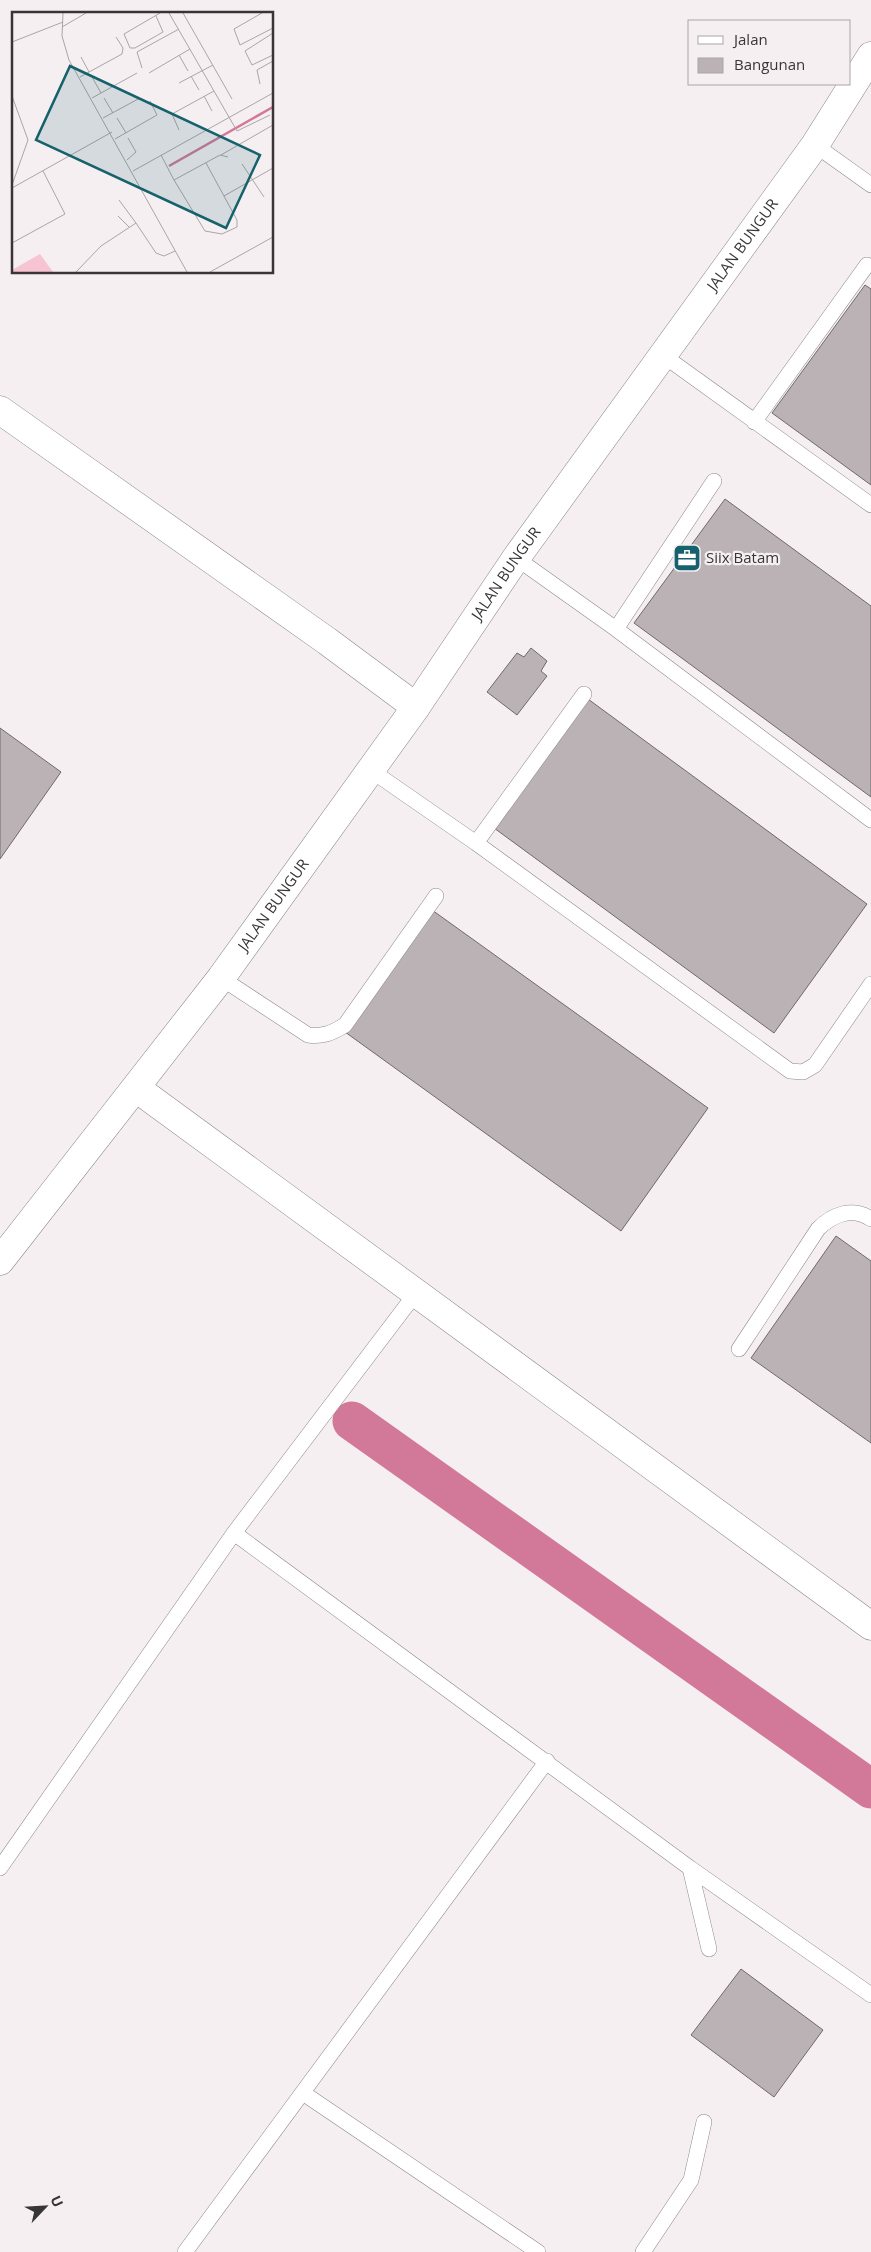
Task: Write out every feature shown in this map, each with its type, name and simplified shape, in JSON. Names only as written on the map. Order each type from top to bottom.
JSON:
[{"type":"street","name":"JALAN BUNGUR","points":[[0,1261],[220,978],[369,769],[416,707],[516,558],[815,145],[871,56]]},
{"type":"street","points":[[0,410],[327,641],[416,707]]},
{"type":"street","points":[[136,1088],[871,1626]]},
{"type":"lane","points":[[815,145],[871,185]]},
{"type":"lane","points":[[754,422],[867,265]]},
{"type":"lane","points":[[664,356],[871,505]]},
{"type":"lane","points":[[616,629],[714,481]]},
{"type":"lane","points":[[516,558],[616,629],[871,820]]},
{"type":"lane","points":[[476,843],[584,694]]},
{"type":"lane","points":[[369,769],[476,843],[790,1071],[803,1072],[814,1065],[871,984]]},
{"type":"lane","points":[[220,978],[308,1036],[321,1037],[333,1033],[345,1025],[436,896]]},
{"type":"lane","points":[[739,1349],[818,1229],[828,1219],[841,1213],[854,1213],[871,1219]]},
{"type":"lane","points":[[0,1868],[234,1533],[416,1293]]},
{"type":"lane","points":[[234,1533],[547,1761],[690,1868],[871,1995]]},
{"type":"lane","points":[[185,2252],[547,1761]]},
{"type":"lane","points":[[690,1868],[709,1950]]},
{"type":"lane","points":[[303,2093],[538,2252]]},
{"type":"lane","points":[[643,2252],[691,2180],[704,2122]]},
{"type":"building","points":[[865,285],[871,289],[871,485],[772,413]]},
{"type":"building","points":[[725,499],[871,606],[871,797],[634,623]]},
{"type":"building","points":[[531,648],[547,661],[541,671],[547,676],[517,715],[487,692],[517,653],[524,657]]},
{"type":"building","points":[[588,699],[867,904],[774,1033],[494,828]]},
{"type":"building","points":[[0,728],[61,772],[0,859]]},
{"type":"building","points":[[432,910],[708,1108],[621,1231],[345,1032]]},
{"type":"building","points":[[836,1236],[871,1261],[871,1443],[751,1358]]},
{"type":"building","points":[[741,1969],[823,2030],[774,2097],[691,2035]]},
{"type":"waterway","points":[[352,1421],[871,1789]]},
{"type":"place","name":"Siix Batam","points":[[687,558]]}]
